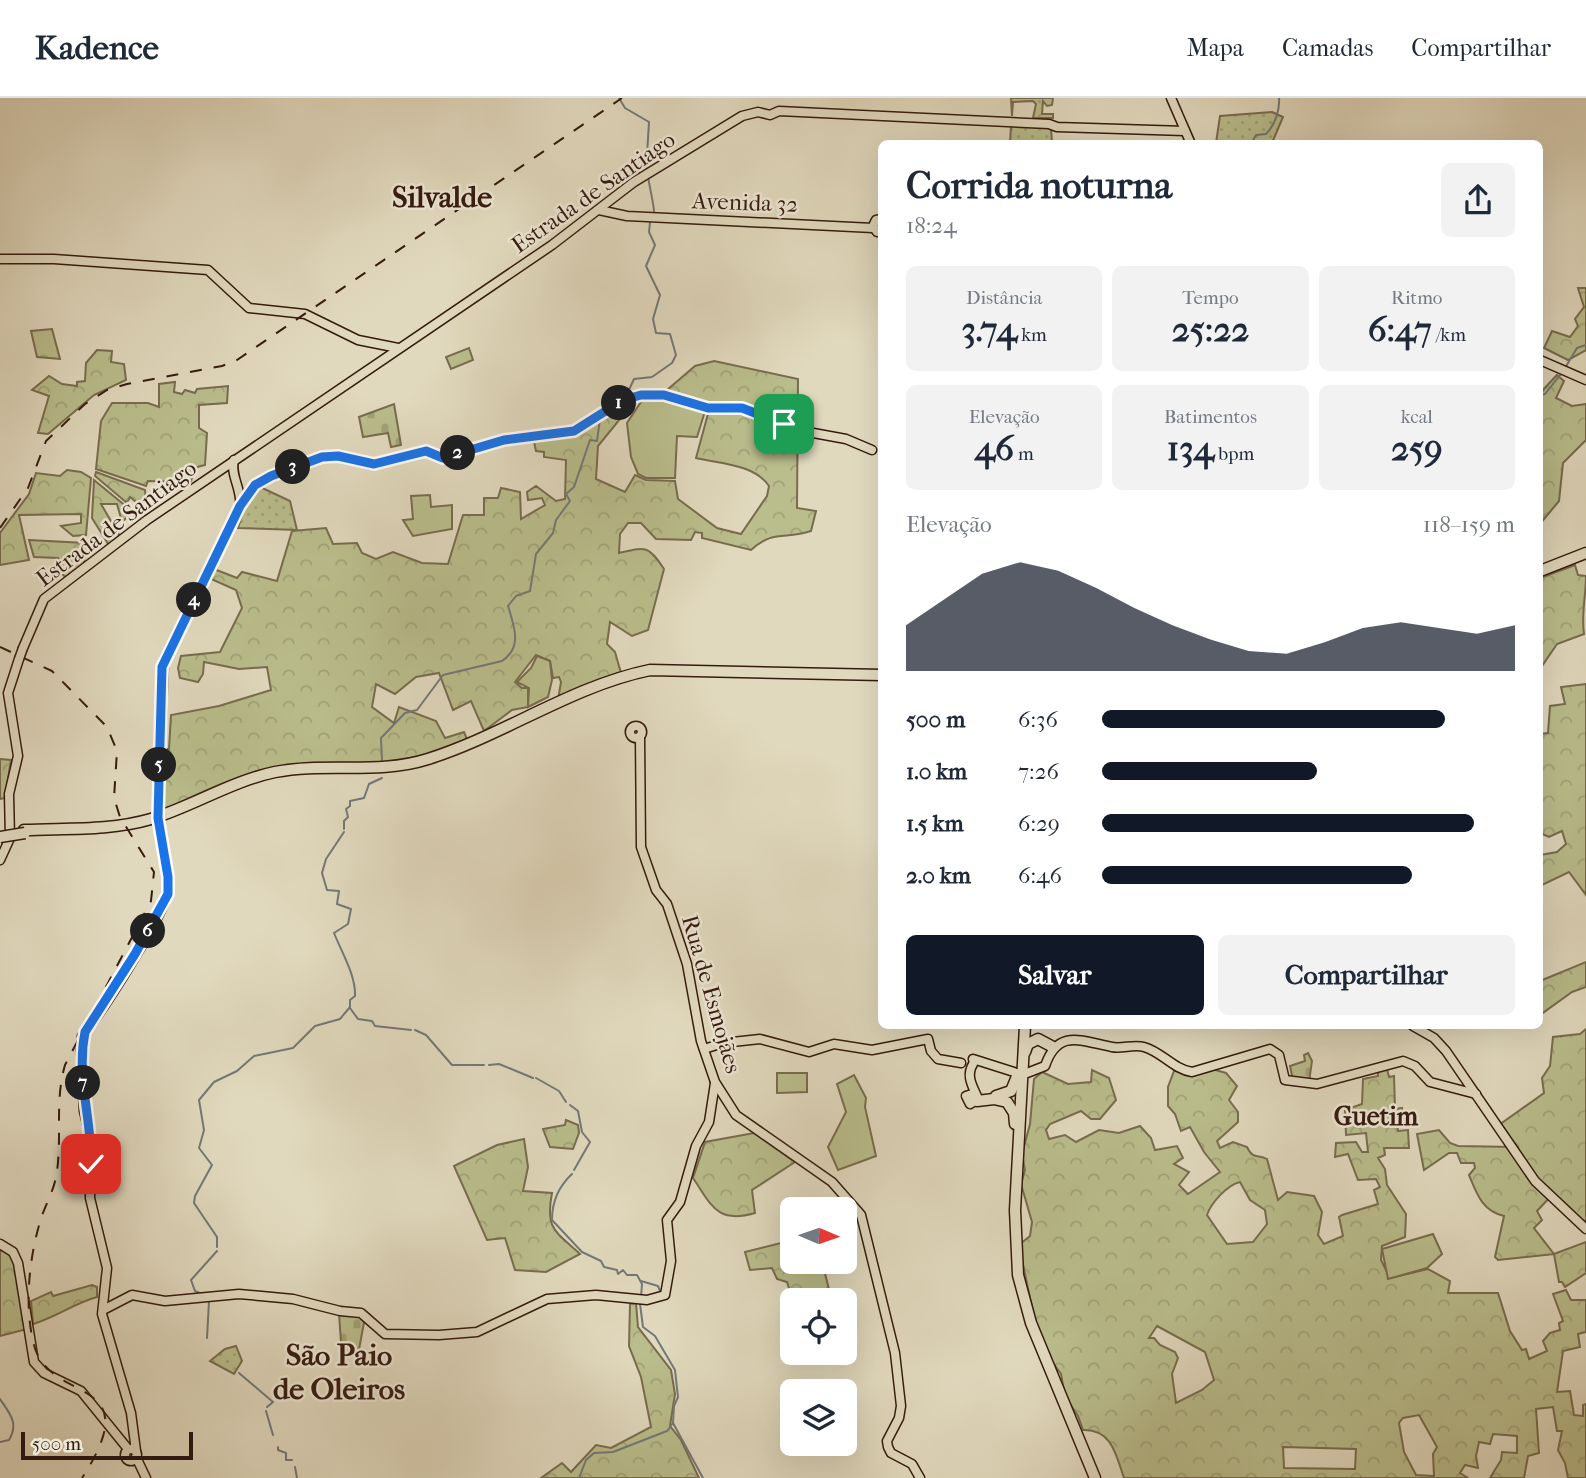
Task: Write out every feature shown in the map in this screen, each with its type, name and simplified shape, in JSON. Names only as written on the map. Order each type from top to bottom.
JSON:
[{"type":"highway","points":[[1543,568],[1574,559],[1586,552]]},
{"type":"highway","points":[[1543,568],[1586,552]]},
{"type":"highway","points":[[1574,559],[1586,559]]},
{"type":"highway","points":[[0,835],[102,828],[137,822],[246,780],[277,772],[383,768],[414,763],[614,680],[650,670],[878,677]]},
{"type":"highway","points":[[1025,1029],[1015,1210],[1018,1275],[1035,1335],[1093,1478]]},
{"type":"highway","points":[[1025,1029],[1015,1124],[1010,1233],[1019,1298],[1040,1360],[1093,1478]]},
{"type":"highway","points":[[1029,1029],[1051,1045]]},
{"type":"highway","points":[[1024,1056],[1032,1040],[1051,1045]]},
{"type":"highway","points":[[975,1096],[1007,1094],[1020,1073]]},
{"type":"highway","points":[[975,1096],[1007,1102],[1014,1113],[1015,1124]]},
{"type":"main road","points":[[1171,98],[1189,140]]},
{"type":"main road","points":[[743,115],[769,110],[884,113],[1185,130]]},
{"type":"main road","name":"Estrada de Santiago","points":[[1,858],[9,846],[9,794],[18,756],[8,693],[44,599],[147,520],[230,468],[391,350],[544,251],[648,173],[743,115],[769,110]]},
{"type":"main road","points":[[606,205],[612,206],[616,212]]},
{"type":"main road","name":"Avenida 32","points":[[606,205],[616,212],[660,216],[878,225]]},
{"type":"main road","points":[[0,259],[54,259],[208,270],[249,308],[305,314],[358,340],[391,350]]},
{"type":"main road","points":[[1543,361],[1586,380]]},
{"type":"main road","points":[[132,1453],[131,1413],[120,1381],[118,1362],[105,1330],[103,1310],[107,1268],[90,1204],[92,1141],[84,1111],[81,1047],[85,1032],[168,894],[158,809],[164,660],[244,493],[271,476],[322,457],[338,456],[374,464],[403,455],[431,452],[443,458],[504,440],[574,431],[628,398],[652,394],[708,408],[742,408],[797,430],[846,439],[872,450]]},
{"type":"main road","points":[[230,468],[244,493]]},
{"type":"main road","name":"Rua de Esmojães","points":[[638,739],[641,847],[656,890],[667,904],[687,965],[715,1082],[736,1115],[818,1171],[844,1194],[865,1225],[895,1353],[901,1406],[899,1418],[887,1441],[888,1447],[891,1452],[912,1464],[920,1478]]},
{"type":"main road","points":[[1418,1029],[1436,1040],[1535,1181],[1586,1229]]},
{"type":"main road","points":[[706,1050],[755,1040],[781,1043],[809,1052],[834,1044],[872,1050],[928,1039],[931,1051],[938,1059],[966,1063],[983,1062],[1020,1073],[1045,1066],[1051,1045],[1070,1041],[1089,1041],[1116,1048],[1146,1047],[1181,1069],[1192,1072],[1268,1049],[1279,1055],[1285,1080],[1311,1084],[1400,1062],[1415,1066],[1430,1082],[1476,1094]]},
{"type":"main road","points":[[966,1063],[975,1096]]},
{"type":"main road","points":[[103,1310],[132,1295],[165,1301],[225,1293],[301,1300],[366,1315],[385,1334],[439,1335],[477,1332],[547,1299],[596,1295],[647,1300],[665,1295],[671,1261],[667,1220],[683,1195],[691,1160],[711,1115],[715,1082]]},
{"type":"main road","points":[[0,1244],[13,1252],[18,1263],[34,1362],[44,1373],[81,1391],[132,1453],[146,1478]]},
{"type":"green space","points":[[1011,98],[1053,98],[1052,105],[1047,106],[1043,101],[1042,114],[1053,114],[1053,118],[1033,118],[1036,104],[1033,101],[1013,102],[1012,116]]},
{"type":"green space","points":[[1272,112],[1283,117],[1273,140],[1216,140],[1220,116]]},
{"type":"green space","points":[[1011,125],[1051,128],[1052,140],[1010,140]]},
{"type":"green space","points":[[1578,288],[1586,288],[1586,350],[1568,360],[1544,348],[1552,331],[1570,337],[1578,326],[1575,319],[1584,307]]},
{"type":"green space","points":[[52,329],[60,359],[37,357],[31,331]]},
{"type":"green space","points":[[469,348],[473,360],[451,369],[446,357]]},
{"type":"green space","points":[[97,350],[112,351],[111,362],[124,364],[126,380],[94,395],[48,434],[38,433],[49,396],[32,390],[49,376],[62,384],[77,386],[77,382],[85,381],[86,363]]},
{"type":"green space","points":[[714,361],[798,379],[797,508],[816,511],[811,531],[766,539],[751,550],[702,538],[702,533],[695,532],[691,540],[656,539],[641,523],[628,523],[620,534],[619,553],[646,550],[664,569],[648,630],[632,636],[610,622],[607,644],[615,652],[621,673],[558,700],[561,682],[559,677],[553,678],[550,661],[536,655],[515,682],[522,688],[528,688],[528,707],[512,710],[484,731],[471,701],[453,710],[439,673],[416,677],[395,694],[376,684],[372,707],[394,723],[399,707],[436,721],[445,738],[464,732],[467,739],[424,755],[390,762],[313,764],[258,771],[202,792],[162,811],[163,749],[169,749],[171,715],[219,706],[271,690],[267,667],[239,669],[204,662],[203,674],[198,682],[180,678],[178,668],[181,656],[220,652],[242,608],[236,590],[209,578],[214,569],[237,578],[242,572],[277,581],[292,531],[326,528],[333,544],[357,543],[362,553],[376,559],[393,552],[422,563],[448,564],[463,515],[484,515],[484,498],[498,498],[501,488],[520,492],[521,519],[545,505],[542,498],[528,500],[527,492],[536,486],[556,501],[565,499],[566,460],[544,457],[544,452],[536,451],[533,437],[570,434],[613,411],[620,419],[598,446],[596,479],[625,492],[635,475],[646,480],[675,481],[678,499],[717,528],[741,534],[767,496],[769,486],[755,473],[746,469],[696,458],[709,410],[667,394],[667,390],[695,366]]},
{"type":"green space","points":[[1557,375],[1564,381],[1556,398],[1572,406],[1586,404],[1586,440],[1563,463],[1559,501],[1543,520],[1543,390]]},
{"type":"green space","points":[[175,382],[174,392],[182,394],[185,390],[195,393],[197,389],[228,386],[227,403],[199,405],[199,428],[207,433],[205,465],[194,468],[191,482],[148,481],[146,486],[96,469],[101,421],[112,403],[148,403],[159,407],[159,384]]},
{"type":"green space","points":[[663,396],[706,408],[697,437],[677,436],[675,478],[646,478],[638,474],[631,457],[627,423],[643,399]]},
{"type":"green space","points":[[394,404],[401,445],[391,447],[388,433],[363,437],[359,417]]},
{"type":"green space","points":[[67,470],[81,472],[91,478],[86,535],[73,536],[61,526],[81,523],[81,514],[19,515],[29,560],[0,565],[0,533],[29,494],[36,473],[60,476]]},
{"type":"green space","points":[[96,472],[145,490],[146,501],[136,502],[130,497],[127,503],[95,476]]},
{"type":"green space","points":[[94,480],[133,512],[122,522],[117,504],[101,504],[121,538],[110,547],[92,518]]},
{"type":"green space","points":[[258,486],[290,501],[297,530],[238,528],[248,497]]},
{"type":"green space","points":[[430,495],[431,507],[452,505],[452,529],[413,536],[403,520],[413,519],[411,496]]},
{"type":"green space","points":[[29,540],[85,543],[84,567],[68,579],[63,575],[58,558],[34,557]]},
{"type":"green space","points":[[1575,565],[1578,575],[1586,576],[1584,634],[1557,644],[1543,665],[1543,577]]},
{"type":"green space","points":[[537,656],[550,661],[552,680],[548,697],[528,707],[529,688],[517,682],[531,668]]},
{"type":"green space","points":[[1586,684],[1586,895],[1569,872],[1543,885],[1543,854],[1557,852],[1566,844],[1562,831],[1549,837],[1543,834],[1543,734],[1548,733],[1550,706],[1565,704],[1561,687]]},
{"type":"green space","points":[[0,759],[11,760],[5,798],[0,799]]},
{"type":"green space","points":[[1586,962],[1586,987],[1572,992],[1543,1013],[1543,980]]},
{"type":"green space","points":[[1586,1029],[1586,1220],[1583,1223],[1552,1195],[1537,1211],[1542,1220],[1534,1228],[1554,1254],[1498,1260],[1495,1257],[1504,1216],[1485,1206],[1478,1195],[1469,1175],[1475,1168],[1474,1163],[1461,1163],[1457,1153],[1449,1153],[1424,1170],[1417,1134],[1439,1130],[1450,1143],[1458,1146],[1515,1147],[1499,1125],[1544,1093],[1542,1078],[1550,1066],[1553,1037],[1580,1034]]},
{"type":"green space","points":[[1308,1053],[1312,1061],[1309,1082],[1293,1080],[1290,1066],[1305,1061],[1304,1055]]},
{"type":"green space","points":[[1212,1069],[1226,1073],[1237,1086],[1229,1100],[1238,1112],[1238,1122],[1217,1141],[1220,1148],[1233,1142],[1247,1147],[1254,1155],[1267,1159],[1278,1200],[1287,1192],[1314,1196],[1322,1212],[1318,1235],[1324,1244],[1343,1236],[1339,1217],[1378,1204],[1374,1190],[1380,1187],[1376,1179],[1358,1180],[1348,1154],[1335,1157],[1336,1143],[1356,1142],[1362,1152],[1368,1152],[1366,1133],[1346,1135],[1345,1110],[1362,1104],[1363,1079],[1378,1076],[1378,1071],[1387,1069],[1389,1077],[1394,1076],[1395,1109],[1402,1108],[1402,1115],[1396,1117],[1398,1131],[1408,1130],[1409,1148],[1384,1148],[1385,1155],[1378,1158],[1385,1169],[1387,1185],[1406,1214],[1405,1237],[1382,1246],[1381,1260],[1390,1278],[1428,1269],[1450,1281],[1448,1293],[1498,1293],[1510,1331],[1522,1350],[1526,1349],[1529,1359],[1547,1351],[1543,1341],[1550,1333],[1560,1330],[1559,1323],[1563,1321],[1553,1294],[1566,1290],[1571,1300],[1586,1300],[1586,1332],[1578,1334],[1580,1347],[1563,1351],[1557,1392],[1570,1391],[1574,1415],[1583,1416],[1583,1405],[1586,1404],[1586,1478],[1568,1478],[1565,1463],[1558,1450],[1562,1431],[1557,1431],[1553,1407],[1536,1409],[1539,1453],[1528,1456],[1524,1478],[1490,1478],[1501,1460],[1502,1452],[1517,1453],[1517,1436],[1493,1434],[1490,1444],[1479,1442],[1476,1456],[1478,1468],[1465,1465],[1460,1473],[1468,1478],[1124,1478],[1115,1452],[1107,1439],[1093,1431],[1083,1430],[1078,1416],[1065,1396],[1061,1374],[1048,1356],[1034,1317],[1019,1245],[1030,1236],[1032,1222],[1021,1184],[1025,1170],[1022,1154],[1030,1124],[1034,1079],[1042,1072],[1068,1084],[1091,1082],[1092,1070],[1109,1078],[1116,1100],[1100,1119],[1091,1119],[1081,1111],[1050,1124],[1046,1130],[1049,1139],[1065,1135],[1076,1142],[1099,1130],[1119,1133],[1140,1126],[1151,1138],[1155,1150],[1177,1146],[1183,1158],[1174,1164],[1189,1172],[1179,1185],[1188,1194],[1220,1172],[1204,1152],[1190,1127],[1181,1131],[1175,1114],[1168,1106],[1168,1087],[1174,1071]],"holes":[[[1240,1182],[1250,1200],[1265,1210],[1267,1224],[1253,1242],[1227,1244],[1207,1215],[1220,1195]],[[1157,1326],[1205,1352],[1214,1380],[1202,1390],[1176,1403],[1172,1374],[1178,1358],[1175,1352],[1160,1345],[1154,1338],[1149,1338]],[[1419,1415],[1437,1447],[1433,1454],[1434,1476],[1416,1475],[1404,1452],[1399,1423],[1403,1418]],[[1283,1447],[1356,1449],[1355,1469],[1284,1468]]]},
{"type":"green space","points":[[777,1073],[807,1073],[807,1092],[777,1093]]},
{"type":"green space","points":[[854,1075],[866,1098],[865,1107],[876,1156],[838,1170],[828,1147],[846,1112],[837,1084]]},
{"type":"green space","points":[[566,1120],[578,1125],[579,1133],[573,1149],[550,1147],[543,1129],[565,1125]]},
{"type":"green space","points":[[754,1133],[795,1162],[752,1190],[755,1213],[742,1216],[724,1214],[711,1204],[693,1178],[705,1142]]},
{"type":"green space","points":[[524,1139],[528,1167],[523,1191],[552,1193],[551,1222],[558,1234],[580,1254],[546,1272],[515,1270],[505,1238],[487,1240],[454,1166],[497,1145]]},
{"type":"green space","points":[[1433,1234],[1442,1254],[1427,1268],[1388,1279],[1382,1249]]},
{"type":"green space","points":[[1586,1242],[1586,1273],[1565,1287],[1559,1282],[1554,1254]]},
{"type":"green space","points":[[780,1243],[780,1274],[825,1274],[829,1288],[789,1288],[787,1282],[777,1279],[772,1268],[750,1270],[745,1252]]},
{"type":"green space","points":[[5,1250],[15,1260],[27,1329],[0,1336],[0,1251]]},
{"type":"green space","points":[[92,1285],[97,1287],[97,1297],[33,1324],[31,1301],[51,1292],[53,1296]]},
{"type":"green space","points":[[636,1303],[638,1327],[671,1370],[675,1394],[670,1426],[681,1440],[699,1478],[541,1478],[562,1463],[571,1472],[596,1445],[611,1448],[651,1427],[641,1377],[629,1346],[630,1304]]},
{"type":"green space","points":[[339,1314],[365,1317],[358,1355],[347,1357],[341,1342]]},
{"type":"green space","points":[[236,1346],[242,1361],[234,1374],[210,1361],[225,1349]]},
{"type":"waterway","points":[[619,98],[625,108],[649,122],[646,171]]},
{"type":"waterway","points":[[1253,140],[1256,135],[1266,134],[1272,126],[1278,112],[1279,98]]},
{"type":"waterway","points":[[648,176],[654,214]]},
{"type":"waterway","points":[[621,397],[628,392],[634,379],[652,377],[672,363],[676,355],[670,334],[656,333],[653,319],[660,295],[646,266],[655,245],[649,232],[650,222]]},
{"type":"waterway","points":[[1565,368],[1577,348],[1586,345]]},
{"type":"waterway","points":[[1543,394],[1561,374]]},
{"type":"waterway","points":[[382,760],[381,738],[405,713],[417,710],[443,675],[502,661],[513,649],[515,636],[508,606],[516,596],[530,591],[536,554],[553,533],[556,520],[570,501],[566,494],[574,487],[590,440],[597,441],[600,419]]},
{"type":"waterway","points":[[344,829],[344,821],[348,817],[346,809],[350,806],[350,801],[364,798],[369,784],[382,778]]},
{"type":"waterway","points":[[217,1247],[217,1237],[194,1203],[212,1165],[199,1148],[204,1130],[199,1100],[214,1082],[237,1071],[254,1056],[293,1048],[315,1026],[340,1019],[350,1007],[355,988],[334,933],[348,924],[351,909],[337,904],[339,891],[327,890],[322,873],[326,859],[344,832]]},
{"type":"waterway","points":[[350,1008],[358,1019],[372,1021],[375,1026],[411,1030]]},
{"type":"waterway","points":[[415,1030],[426,1035],[452,1065],[484,1065]]},
{"type":"waterway","points":[[489,1065],[499,1064],[533,1078]]},
{"type":"waterway","points":[[536,1078],[559,1091],[566,1102]]},
{"type":"waterway","points":[[570,1105],[578,1111],[582,1132],[590,1142],[574,1170]]},
{"type":"waterway","points":[[572,1174],[557,1195],[552,1220],[582,1252],[601,1261],[604,1267],[617,1270],[618,1274],[623,1270],[627,1275],[637,1275],[642,1284],[641,1297]]},
{"type":"waterway","points":[[202,1294],[195,1291],[191,1280],[217,1251]]},
{"type":"waterway","points":[[641,1281],[658,1286],[661,1293]]},
{"type":"waterway","points":[[207,1338],[209,1301]]},
{"type":"waterway","points":[[640,1304],[643,1327],[655,1336],[675,1370],[678,1397],[674,1406],[673,1423],[703,1478]]},
{"type":"waterway","points":[[239,1373],[273,1402],[267,1407]]},
{"type":"waterway","points":[[0,1399],[13,1424],[9,1440],[0,1442]]},
{"type":"waterway","points":[[266,1411],[273,1435]]},
{"type":"waterway","points":[[579,1478],[586,1460],[594,1453],[613,1452],[667,1431],[673,1423]]},
{"type":"waterway","points":[[278,1447],[278,1450],[286,1453],[286,1460],[292,1460]]},
{"type":"waterway","points":[[295,1467],[297,1478]]},
{"type":"railway","points":[[0,528],[28,488],[46,441],[85,404],[107,390],[127,384],[222,366],[237,360],[622,98]]},
{"type":"railway","points":[[0,647],[52,671],[107,727],[117,751],[114,798],[120,817],[154,872],[151,901],[65,1065],[60,1093],[56,1177],[40,1222],[31,1267],[29,1315],[34,1345],[43,1364],[58,1377],[90,1395],[101,1406],[105,1422],[100,1445],[82,1478]]},
{"type":"district","name":"Silvalde","points":[[442,197]]},
{"type":"district","name":"Guetim","points":[[1376,1116]]},
{"type":"district","name":"São Paio de Oleiros","points":[[339,1372]]},
{"type":"route","points":[[91,1164],[92,1141],[84,1111],[82,1078],[84,1068],[81,1050],[85,1032],[135,954],[168,894],[168,877],[158,818],[162,667],[240,506],[255,485],[279,472],[327,456],[374,464],[426,451],[443,458],[513,438],[570,432],[581,429],[623,400],[641,395],[664,395],[708,408],[742,408],[784,424]]}]
